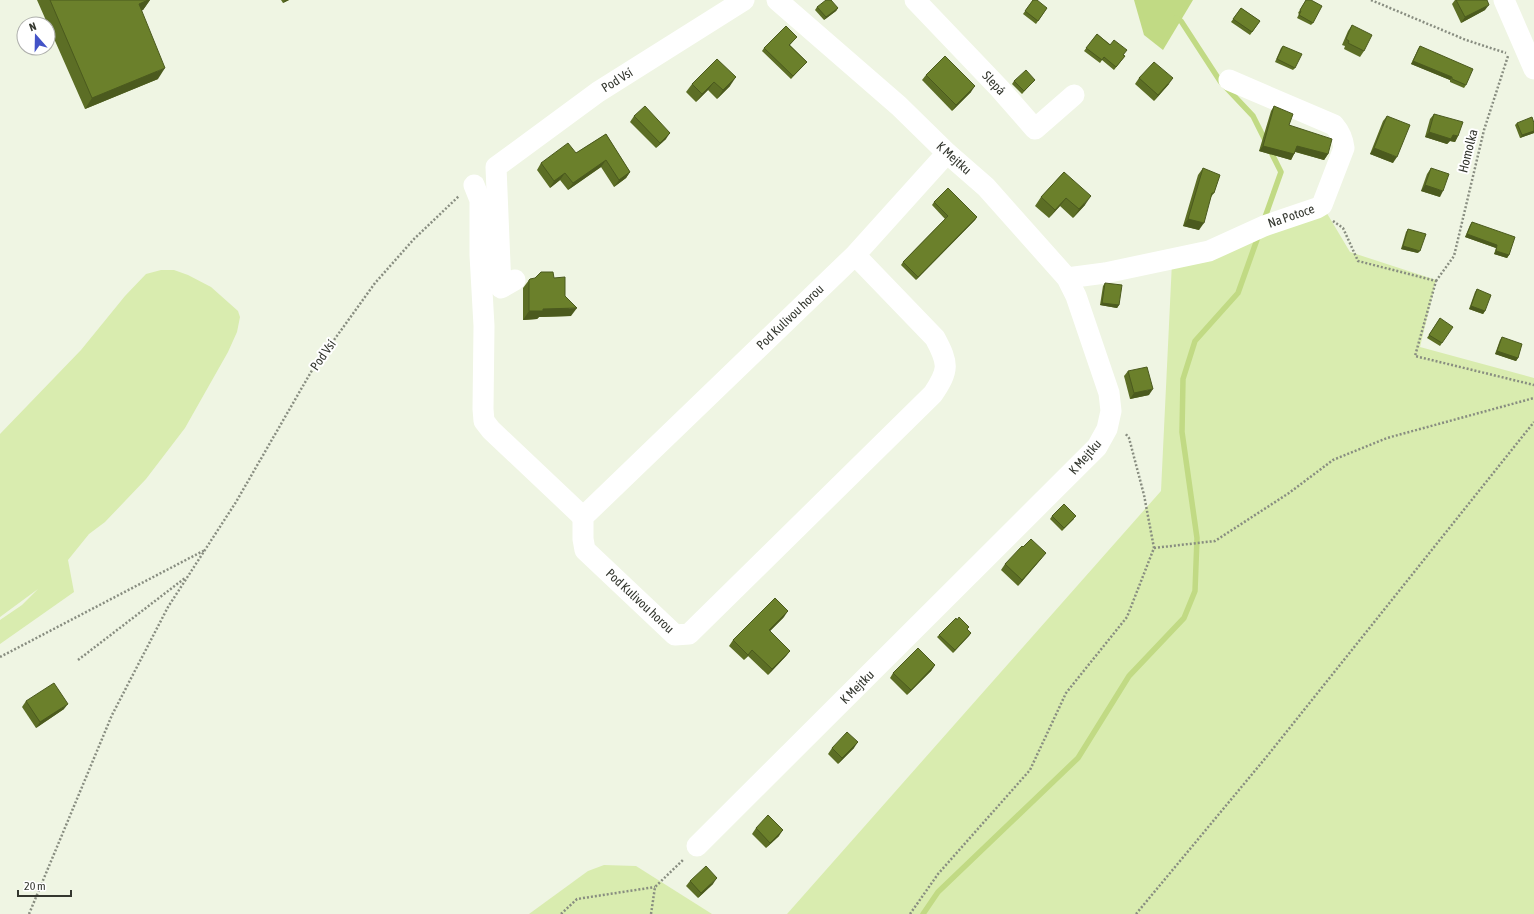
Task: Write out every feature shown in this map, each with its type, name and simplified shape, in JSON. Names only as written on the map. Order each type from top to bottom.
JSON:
[{"type":"street","name":"Pod Vsí","points":[[515,280],[501,288],[496,167],[598,92],[744,0]]},
{"type":"street","name":"K Mejtku","points":[[697,846],[1097,447],[1107,428],[1111,412],[1107,386],[1076,296],[1067,278],[986,187],[947,153],[899,106],[777,0]]},
{"type":"street","name":"Slepá","points":[[915,0],[1000,89],[1035,129],[1074,95]]},
{"type":"street","points":[[1504,0],[1532,62]]},
{"type":"street","name":"Na Potoce","points":[[1067,278],[1105,273],[1209,251],[1264,226],[1322,205],[1344,148],[1344,141],[1339,131],[1334,125],[1229,80]]},
{"type":"street","name":"Pod Kulivou horou","points":[[855,255],[935,338],[944,354],[946,368],[940,384],[933,394],[689,634],[675,635],[585,550],[583,539],[583,517],[855,255],[947,153]]},
{"type":"street","points":[[474,185],[480,200],[480,255],[484,326],[484,421],[491,430],[583,517]]},
{"type":"path","name":"Homolka","points":[[1371,0],[1466,40],[1508,54],[1484,130],[1454,256],[1436,281]]},
{"type":"path","name":"Pod Vsí","points":[[187,576],[236,502],[311,372],[375,283],[414,239],[454,200],[474,185]]},
{"type":"path","points":[[1317,208],[1343,228],[1358,261],[1436,281],[1415,356],[1534,385]]},
{"type":"path","points":[[1154,548],[1215,541],[1289,493],[1333,460],[1387,438],[1534,398]]},
{"type":"path","points":[[910,914],[938,874],[1030,770],[1066,693],[1127,618],[1154,548],[1144,495],[1129,438],[1111,412]]},
{"type":"path","points":[[1136,914],[1268,755],[1534,422]]},
{"type":"path","points":[[0,657],[205,550]]},
{"type":"path","points":[[78,660],[187,576]]},
{"type":"path","points":[[29,914],[112,715],[168,607],[187,576]]},
{"type":"path","points":[[561,914],[577,899],[655,887],[697,846]]},
{"type":"path","points":[[651,914],[655,887]]},
{"type":"shaded area","points":[[1134,0],[1193,0],[1163,50],[1144,35]]},
{"type":"shaded area","points":[[1322,205],[1350,252],[1436,280],[1420,347],[1534,378],[1534,914],[787,914],[1161,491],[1172,262]]},
{"type":"shaded area","points":[[161,270],[174,270],[188,275],[211,287],[238,311],[240,317],[237,332],[228,352],[185,428],[146,479],[105,522],[89,534],[68,560],[74,592],[0,644],[0,620],[22,605],[38,589],[0,617],[0,434],[81,350],[125,296],[146,274]]},
{"type":"shaded area","points":[[604,865],[636,866],[712,914],[529,914],[588,871]]},
{"type":"building","points":[[50,0],[148,0],[139,4],[165,68],[92,98]]},
{"type":"building","points":[[826,0],[831,0],[838,8],[826,17],[817,7]]},
{"type":"building","points":[[1033,0],[1037,0],[1047,8],[1038,21],[1025,11]]},
{"type":"building","points":[[1306,0],[1311,0],[1322,6],[1313,23],[1299,15],[1300,10]]},
{"type":"building","points":[[1456,0],[1487,0],[1489,5],[1465,17]]},
{"type":"building","points":[[1241,8],[1260,21],[1252,32],[1233,19]]},
{"type":"building","points":[[1352,25],[1372,35],[1364,51],[1348,43],[1349,41],[1346,39]]},
{"type":"building","points":[[786,26],[797,37],[789,45],[807,62],[793,76],[764,48]]},
{"type":"building","points":[[1097,34],[1110,45],[1114,40],[1127,50],[1123,55],[1125,56],[1116,67],[1104,57],[1102,60],[1086,48]]},
{"type":"building","points":[[1283,46],[1302,54],[1295,68],[1277,59]]},
{"type":"building","points":[[1420,46],[1473,69],[1466,85],[1452,79],[1452,77],[1413,61]]},
{"type":"building","points":[[945,56],[975,86],[956,105],[926,75]]},
{"type":"building","points":[[717,59],[736,77],[723,90],[714,82],[702,94],[692,84]]},
{"type":"building","points":[[1154,62],[1173,78],[1158,95],[1139,78]]},
{"type":"building","points":[[1026,70],[1035,80],[1024,91],[1014,81]]},
{"type":"building","points":[[645,106],[670,133],[660,143],[634,116]]},
{"type":"building","points":[[1274,106],[1293,114],[1289,125],[1332,139],[1328,154],[1297,146],[1294,154],[1263,146]]},
{"type":"building","points":[[1434,114],[1463,122],[1458,136],[1453,135],[1451,139],[1429,132]]},
{"type":"building","points":[[1387,116],[1410,125],[1397,157],[1374,148]]},
{"type":"building","points":[[1532,117],[1534,131],[1522,135],[1517,123]]},
{"type":"building","points":[[606,134],[630,172],[619,180],[606,160],[573,183],[565,173],[554,181],[541,163],[568,143],[576,153]]},
{"type":"building","points":[[1203,168],[1220,175],[1214,193],[1212,193],[1204,223],[1188,219]]},
{"type":"building","points":[[1431,168],[1449,174],[1443,191],[1425,185]]},
{"type":"building","points":[[1064,172],[1091,196],[1079,209],[1066,198],[1055,210],[1041,197]]},
{"type":"building","points":[[948,188],[977,217],[918,277],[903,262],[948,216],[934,202]]},
{"type":"building","points":[[1472,222],[1515,237],[1509,255],[1496,251],[1497,245],[1467,234]]},
{"type":"building","points":[[1408,229],[1426,234],[1420,251],[1403,246]]},
{"type":"building","points":[[541,272],[553,272],[554,278],[565,277],[565,296],[577,308],[529,311],[529,280],[535,278]]},
{"type":"building","points":[[1105,283],[1122,285],[1119,305],[1102,303]]},
{"type":"building","points":[[1477,289],[1491,295],[1485,311],[1471,306]]},
{"type":"building","points":[[1440,318],[1453,327],[1442,343],[1429,335]]},
{"type":"building","points":[[1502,337],[1522,344],[1518,358],[1497,351]]},
{"type":"building","points":[[1147,367],[1153,389],[1134,393],[1128,371]]},
{"type":"building","points":[[1064,504],[1076,516],[1064,528],[1052,516]]},
{"type":"building","points":[[1031,539],[1046,553],[1022,580],[1005,564]]},
{"type":"building","points":[[775,598],[788,611],[769,630],[790,651],[772,669],[752,650],[748,655],[733,640]]},
{"type":"building","points":[[959,617],[969,627],[967,629],[971,633],[955,650],[939,635],[956,618],[957,620]]},
{"type":"building","points":[[918,648],[935,665],[911,690],[893,673]]},
{"type":"building","points":[[54,683],[68,704],[40,722],[26,701]]},
{"type":"building","points":[[847,732],[858,742],[842,758],[832,748]]},
{"type":"building","points":[[768,815],[783,830],[770,843],[756,828]]},
{"type":"building","points":[[706,866],[717,878],[701,893],[690,881]]},
{"type":"waterway","points":[[1176,18],[1181,21],[1220,81],[1253,116],[1281,172],[1264,220]]},
{"type":"waterway","points":[[923,914],[938,892],[1078,758],[1129,676],[1184,618],[1195,591],[1197,538],[1182,432],[1183,379],[1195,341],[1238,293],[1259,234]]}]
